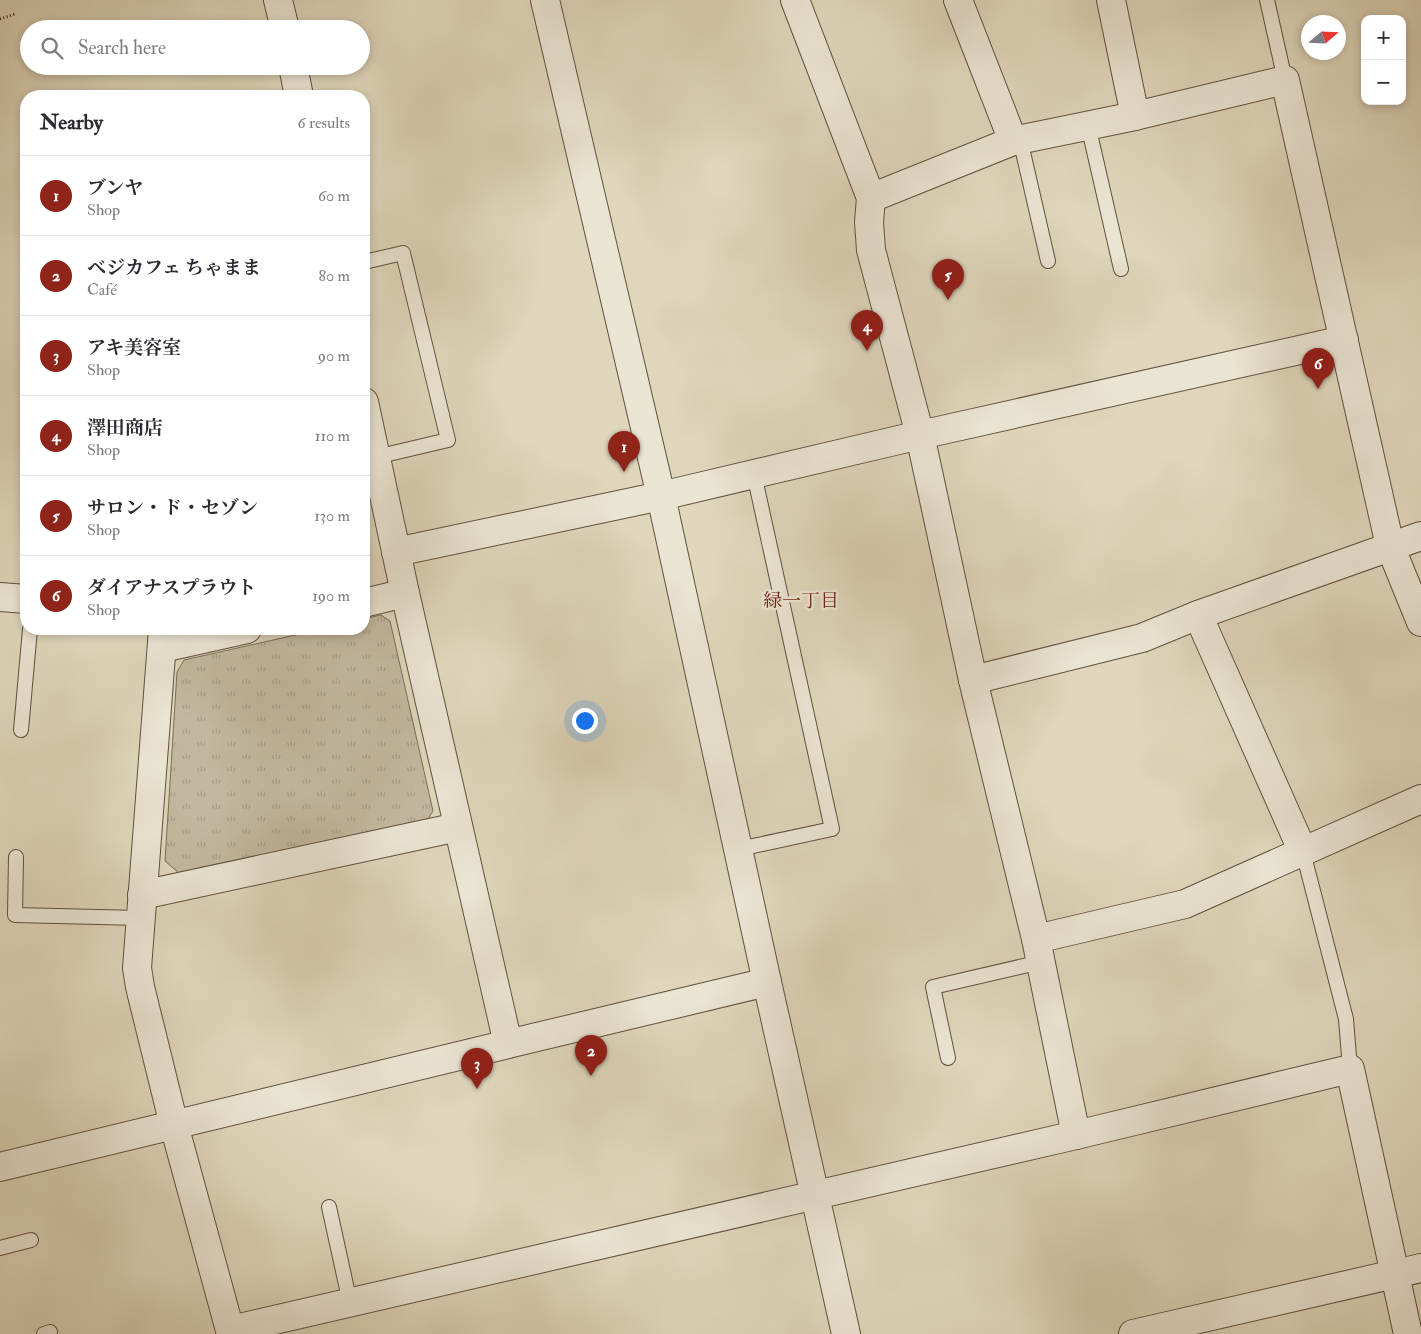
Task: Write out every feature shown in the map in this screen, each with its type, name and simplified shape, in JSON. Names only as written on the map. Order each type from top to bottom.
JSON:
[{"type":"street","points":[[278,0],[283,20]]},
{"type":"street","points":[[545,0],[661,496],[846,1334]]},
{"type":"street","points":[[795,0],[871,198],[869,222],[871,250],[920,435],[973,680],[1039,950],[1076,1136]]},
{"type":"street","points":[[958,0],[1017,140]]},
{"type":"street","points":[[1111,0],[1135,116]]},
{"type":"street","points":[[296,75],[298,90]]},
{"type":"street","points":[[871,198],[1017,140],[1135,116],[1285,80],[1390,546],[1421,622]]},
{"type":"street","points":[[396,552],[661,496],[920,435],[1344,340]]},
{"type":"street","points":[[370,430],[405,593],[508,1044]]},
{"type":"street","points":[[973,680],[1142,638],[1421,536]]},
{"type":"street","points":[[370,602],[405,593]]},
{"type":"street","points":[[0,597],[20,599]]},
{"type":"street","points":[[1198,616],[1303,852]]},
{"type":"street","points":[[190,635],[162,638],[137,968],[174,1125],[231,1332],[1076,1136],[1350,1069],[1408,1334]]},
{"type":"street","points":[[1039,950],[1185,904],[1421,799]]},
{"type":"street","points":[[141,906],[458,827]]},
{"type":"street","points":[[0,1167],[767,982]]},
{"type":"street","points":[[1133,1334],[1421,1268]]},
{"type":"lane","points":[[1267,0],[1285,80]]},
{"type":"lane","points":[[1088,125],[1121,269]]},
{"type":"lane","points":[[1017,140],[1048,261]]},
{"type":"lane","points":[[370,261],[403,253],[448,440],[376,457]]},
{"type":"lane","points":[[738,849],[832,828],[754,474]]},
{"type":"lane","points":[[21,730],[29,635]]},
{"type":"lane","points":[[1303,852],[1346,1018],[1350,1069]]},
{"type":"lane","points":[[16,857],[14,915],[141,906]]},
{"type":"lane","points":[[948,1058],[933,987],[1039,950]]},
{"type":"lane","points":[[329,1208],[350,1303]]},
{"type":"lane","points":[[0,1248],[31,1240]]},
{"type":"path","points":[[0,19],[15,14]]},
{"type":"green space","points":[[381,615],[390,621],[433,811],[428,819],[179,873],[165,861],[177,672],[184,660],[295,635],[370,635],[370,618]]},
{"type":"place","name":"サロン・ド・セゾン","points":[[948,300]]},
{"type":"place","name":"澤田商店","points":[[867,351]]},
{"type":"place","name":"ダイアナスプラウト","points":[[1318,389]]},
{"type":"place","name":"ブンヤ","points":[[624,472]]},
{"type":"place","name":"ベジカフェ ちゃまま","points":[[591,1076]]},
{"type":"place","name":"アキ美容室","points":[[477,1089]]},
{"type":"district","name":"緑一丁目","points":[[801,601]]}]
